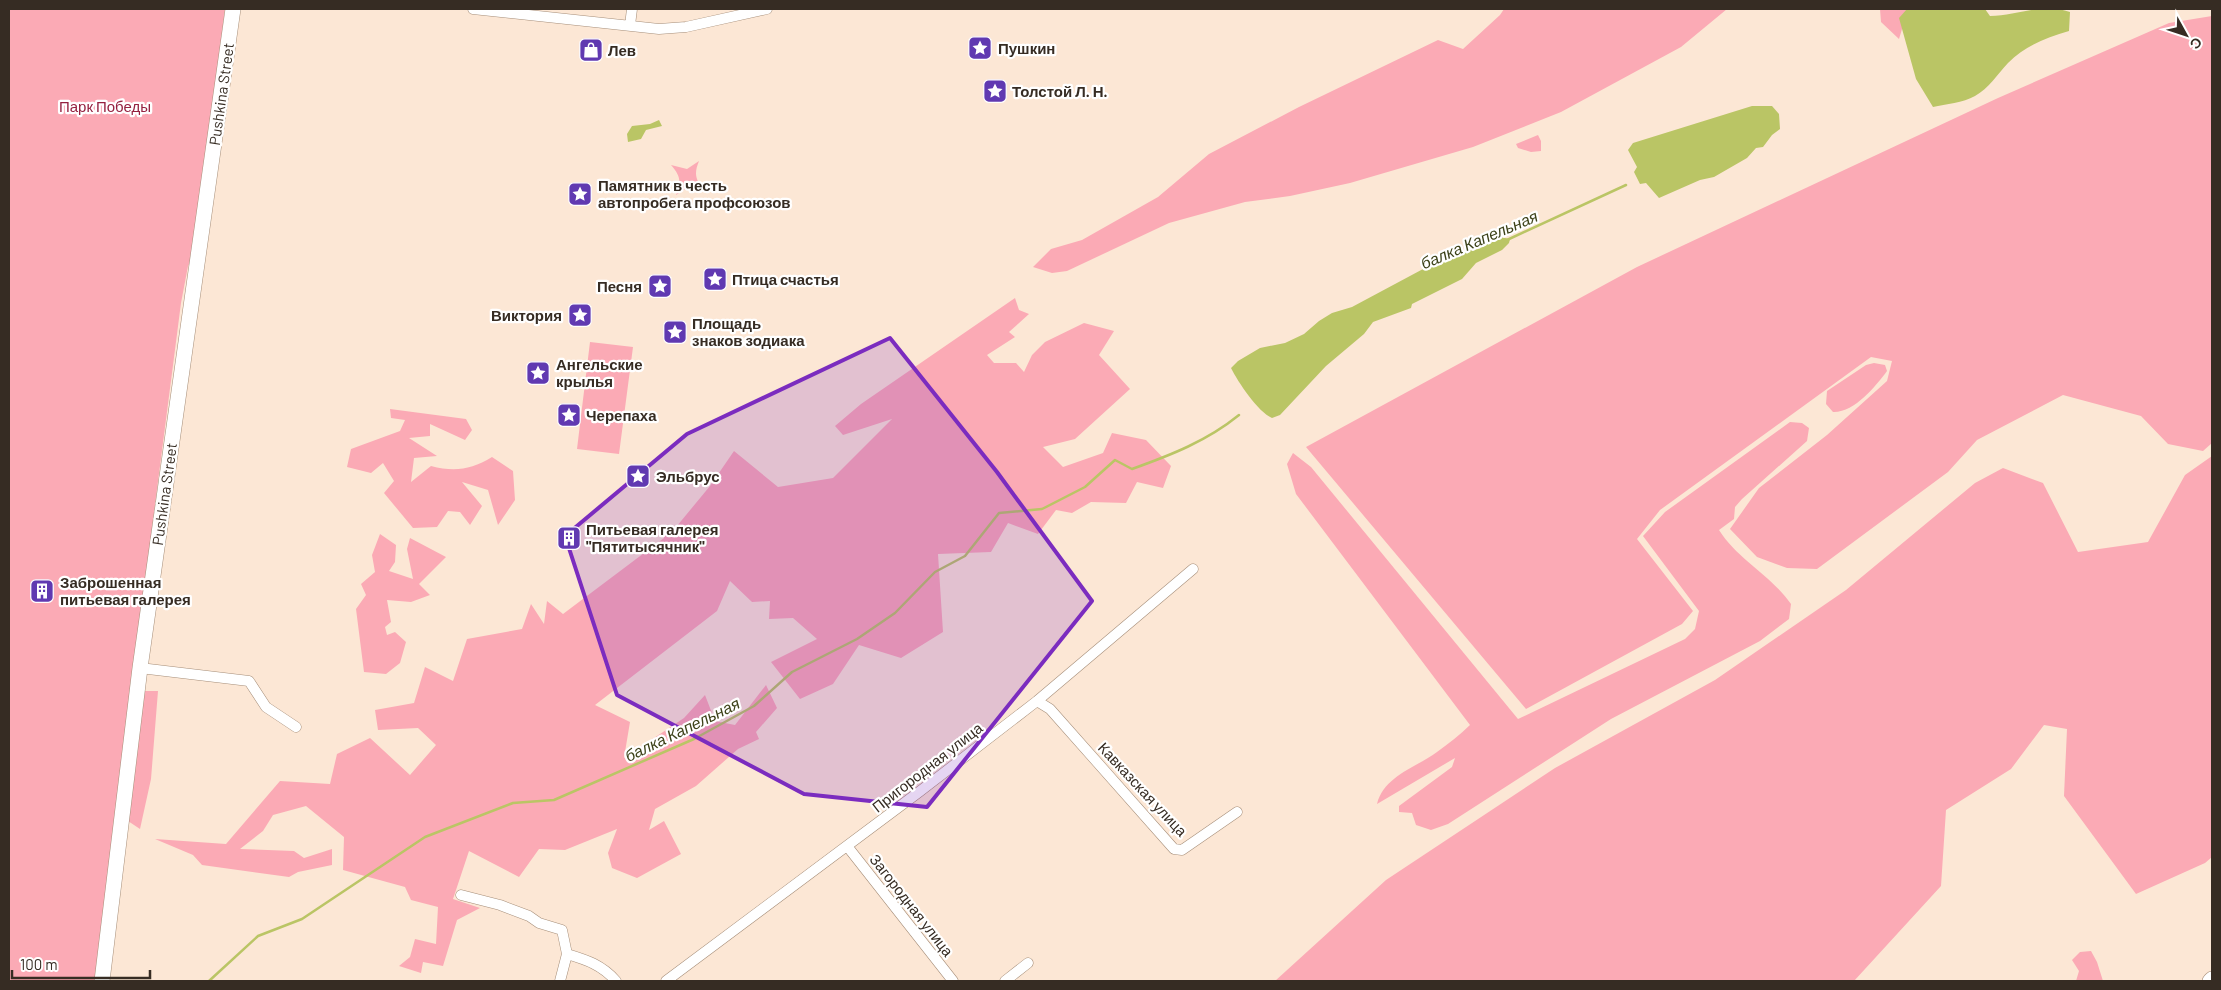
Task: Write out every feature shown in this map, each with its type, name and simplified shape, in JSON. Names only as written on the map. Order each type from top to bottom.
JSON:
[{"type":"street","name":"Pushkina Street","points":[[102,981],[140,668],[233,9]]},
{"type":"street","points":[[473,9],[659,29],[686,27],[767,9]]},
{"type":"street","points":[[630,25],[632,9]]},
{"type":"street","name":"Пригородная улица","points":[[670,980],[1037,701],[1193,569]]},
{"type":"street","points":[[140,668],[249,681],[266,707],[296,727]]},
{"type":"street","name":"Кавказская улица","points":[[1037,701],[1050,709],[1174,849],[1182,850],[1237,812]]},
{"type":"street","name":"Загородная улица","points":[[847,846],[954,981]]},
{"type":"street","points":[[462,895],[500,904],[529,916],[539,923],[562,930],[567,954],[560,981]]},
{"type":"street","points":[[567,954],[591,961],[607,971],[616,981]]},
{"type":"street","points":[[1005,981],[1028,963]]},
{"type":"highlighted area","points":[[890,338],[997,472],[1092,601],[927,807],[804,794],[617,695],[565,536],[687,434]]},
{"type":"green space","name":"Парк Победы","points":[[9,9],[225,9],[194,255],[188,266],[181,303],[122,761],[96,981],[9,981]]},
{"type":"green space","points":[[1504,9],[1727,9],[1681,47],[1561,112],[1473,147],[1350,183],[1290,196],[1245,202],[1169,223],[1067,271],[1052,273],[1033,267],[1051,249],[1082,240],[1158,197],[1209,154],[1299,107],[1438,40],[1463,49],[1500,15]]},
{"type":"green space","points":[[1880,9],[1908,9],[1899,39],[1881,22]]},
{"type":"green space","points":[[2212,16],[2212,443],[2203,451],[2168,444],[2141,416],[2063,395],[1977,440],[1948,472],[1817,569],[1787,568],[1757,557],[1730,529],[1759,488],[1827,435],[1887,381],[1892,361],[1871,357],[1660,510],[1637,539],[1693,611],[1682,624],[1526,709],[1306,447],[1637,267],[1998,98],[2169,23]]},
{"type":"green space","points":[[1538,135],[1541,141],[1541,151],[1531,152],[1518,148],[1516,144]]},
{"type":"green space","points":[[699,161],[696,176],[704,189],[690,186],[676,195],[679,179],[671,165],[687,169]]},
{"type":"green space","points":[[1015,298],[1019,310],[1029,314],[1009,332],[1015,337],[987,355],[994,363],[1016,363],[1024,372],[1032,355],[1045,342],[1084,323],[1114,331],[1099,355],[1130,389],[1075,439],[1043,447],[1063,467],[1103,453],[1112,433],[1146,440],[1171,466],[1163,488],[1137,482],[1126,503],[1091,502],[1072,513],[1056,510],[1038,534],[1008,523],[991,552],[938,554],[943,632],[901,658],[859,645],[833,684],[800,699],[771,662],[817,639],[793,618],[769,619],[770,601],[752,602],[730,581],[717,611],[595,705],[630,722],[624,758],[684,718],[705,695],[715,721],[735,725],[766,685],[777,708],[756,732],[759,739],[738,749],[696,786],[655,809],[649,830],[664,821],[681,854],[637,878],[612,868],[608,853],[617,829],[565,850],[539,849],[519,877],[469,851],[453,899],[480,908],[457,920],[443,966],[423,962],[421,973],[399,966],[410,957],[415,939],[436,944],[438,907],[411,900],[405,887],[343,870],[344,837],[306,806],[273,815],[263,831],[240,849],[294,851],[304,858],[332,849],[332,865],[298,872],[289,877],[202,865],[193,855],[155,839],[226,844],[280,781],[330,784],[337,754],[370,738],[410,775],[436,745],[418,728],[378,730],[375,710],[414,703],[425,667],[453,681],[467,639],[522,629],[531,604],[544,624],[547,601],[563,614],[664,538],[664,526],[672,532],[710,486],[734,451],[778,487],[833,478],[892,419],[843,435],[835,426],[861,404]]},
{"type":"green space","points":[[580,307],[586,309],[588,315],[586,321],[580,323],[574,321],[572,315],[574,309]]},
{"type":"green space","points":[[672,325],[678,325],[682,332],[678,339],[672,339],[668,335],[668,329]]},
{"type":"green space","points":[[590,342],[633,347],[619,454],[577,449]]},
{"type":"green space","points":[[1874,363],[1885,365],[1887,371],[1877,384],[1864,398],[1849,408],[1833,412],[1826,404],[1827,391],[1866,365]]},
{"type":"green space","points":[[390,409],[466,419],[472,430],[465,440],[430,424],[430,436],[409,438],[437,456],[414,458],[411,482],[431,466],[462,469],[477,465],[492,457],[513,471],[515,500],[498,525],[488,490],[462,482],[482,506],[470,525],[460,512],[448,511],[437,527],[413,528],[384,493],[394,481],[383,463],[371,473],[347,467],[351,449],[400,431],[405,420],[391,418]]},
{"type":"green space","points":[[1790,422],[1802,423],[1809,428],[1807,441],[1742,499],[1735,507],[1734,519],[1719,530],[1735,550],[1774,584],[1791,604],[1789,619],[1760,641],[1611,719],[1448,824],[1431,830],[1416,825],[1412,813],[1399,812],[1399,806],[1452,767],[1455,758],[1377,804],[1386,786],[1393,779],[1437,752],[1470,725],[1296,494],[1287,464],[1293,453],[1311,467],[1518,719],[1685,639],[1695,629],[1699,611],[1643,536],[1665,512]]},
{"type":"green space","points":[[2212,456],[2212,857],[2205,863],[2136,894],[2064,796],[2067,729],[2044,725],[2011,769],[1946,810],[1941,886],[1854,981],[1275,981],[1386,880],[1555,768],[1715,680],[1846,590],[1975,483],[2003,468],[2043,483],[2078,552],[2148,542],[2185,475]]},
{"type":"green space","points":[[380,534],[396,545],[395,562],[389,571],[413,579],[407,549],[410,538],[446,557],[419,584],[430,595],[411,602],[387,600],[391,622],[385,627],[387,635],[395,632],[406,642],[400,663],[386,674],[364,672],[356,609],[366,595],[361,584],[375,572],[372,555]]},
{"type":"green space","points":[[142,691],[158,691],[151,779],[140,829],[128,821]]},
{"type":"green space","points":[[2091,951],[2103,981],[2076,981],[2079,971],[2072,960],[2080,952]]},
{"type":"shaded area","points":[[2050,8],[2060,9],[2070,12],[2069,31],[2044,39],[2022,51],[2008,63],[1989,85],[1975,96],[1960,102],[1933,107],[1916,79],[1899,18],[1907,9],[1985,9],[1990,16]]},
{"type":"shaded area","points":[[1752,106],[1772,106],[1779,114],[1780,129],[1772,135],[1763,147],[1756,148],[1747,158],[1714,177],[1700,180],[1659,198],[1646,183],[1640,184],[1634,172],[1637,167],[1628,150],[1633,143]]},
{"type":"shaded area","points":[[659,120],[662,126],[646,130],[641,139],[628,142],[627,134],[632,126],[650,124]]},
{"type":"shaded area","points":[[1500,237],[1510,239],[1509,243],[1502,250],[1476,263],[1462,279],[1412,304],[1411,308],[1373,322],[1364,334],[1326,366],[1280,415],[1272,418],[1261,410],[1243,388],[1231,368],[1238,361],[1260,348],[1285,343],[1304,334],[1332,313],[1352,307],[1438,261],[1471,250],[1487,241]]},
{"type":"waterway","name":"балка Капельная","points":[[1507,240],[1626,185]]},
{"type":"waterway","name":"балка Капельная","points":[[209,981],[258,936],[302,919],[425,837],[513,803],[554,800],[694,739],[754,706],[792,672],[857,639],[895,613],[935,572],[965,556],[999,513],[1042,509],[1085,487],[1115,460],[1132,469],[1175,453],[1201,440],[1239,415]]},
{"type":"place","name":"Пушкин","points":[[980,48]]},
{"type":"place","name":"Лев","points":[[591,50]]},
{"type":"place","name":"Толстой Л. Н.","points":[[995,91]]},
{"type":"place","name":"Памятник в честь автопробега профсоюзов","points":[[580,194]]},
{"type":"place","name":"Птица счастья","points":[[715,279]]},
{"type":"place","name":"Песня","points":[[660,286]]},
{"type":"place","name":"Виктория","points":[[580,315]]},
{"type":"place","name":"Площадь знаков зодиака","points":[[675,332]]},
{"type":"place","name":"Ангельские крылья","points":[[538,373]]},
{"type":"place","name":"Черепаха","points":[[569,415]]},
{"type":"place","name":"Эльбрус","points":[[638,476]]},
{"type":"place","name":"Питьевая галерея \"Пятитысячник\"","points":[[569,538]]},
{"type":"place","name":"Заброшенная питьевая галерея","points":[[42,591]]}]
